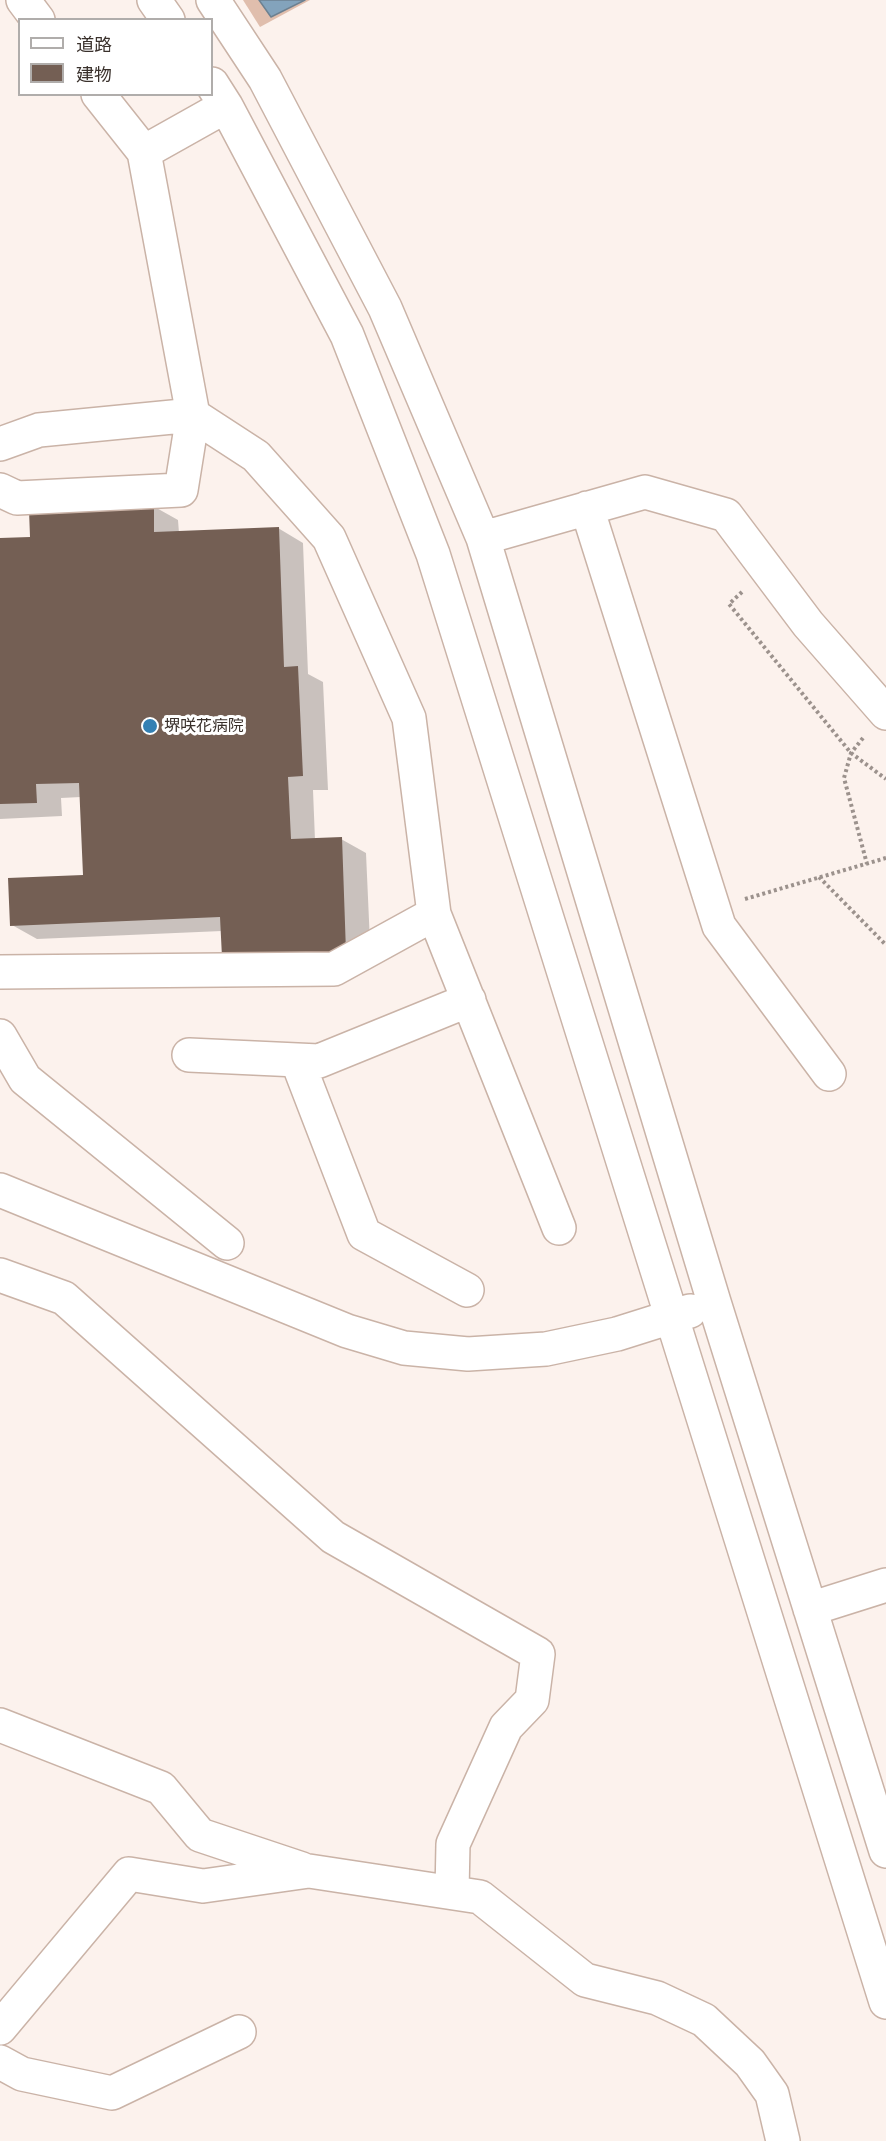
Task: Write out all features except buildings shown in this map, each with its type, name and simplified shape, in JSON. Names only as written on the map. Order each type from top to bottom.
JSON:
[{"type":"street","points":[[23,0],[36,18]]},
{"type":"street","points":[[154,0],[167,18]]},
{"type":"street","points":[[213,0],[265,79],[385,308],[483,538],[714,1302],[886,1851]]},
{"type":"street","points":[[144,152],[219,95],[347,335],[433,554],[886,2002]]},
{"type":"street","points":[[0,490],[16,498],[181,490],[193,415],[144,152],[100,96]]},
{"type":"street","points":[[0,444],[39,430],[193,415],[256,456],[329,538],[409,718],[434,915],[559,1228]]},
{"type":"street","points":[[483,538],[645,492],[726,515],[808,624],[885,712]]},
{"type":"street","points":[[587,508],[719,926],[829,1074]]},
{"type":"street","points":[[0,972],[334,969],[434,915]]},
{"type":"street","points":[[189,1055],[319,1061],[468,1000]]},
{"type":"street","points":[[0,1036],[25,1079],[227,1243]]},
{"type":"street","points":[[297,1060],[364,1234],[467,1290]]},
{"type":"street","points":[[0,1190],[347,1331],[404,1348],[468,1354],[546,1349],[617,1334],[714,1302]]},
{"type":"street","points":[[0,1275],[64,1298],[333,1537],[538,1654],[532,1700],[506,1727],[453,1844],[452,1893]]},
{"type":"street","points":[[810,1609],[886,1586]]},
{"type":"street","points":[[0,1725],[160,1788],[200,1835],[309,1871],[480,1897],[585,1980],[657,1998],[705,2020],[750,2063],[772,2094],[783,2141]]},
{"type":"street","points":[[0,2028],[129,1874],[203,1886],[309,1871]]},
{"type":"street","points":[[0,2062],[22,2074],[112,2093],[239,2032]]},
{"type":"path","points":[[729,604],[851,753],[886,779]]},
{"type":"path","points":[[867,864],[844,778],[851,753],[885,712]]},
{"type":"path","points":[[713,908],[886,858]]},
{"type":"path","points":[[819,877],[886,945]]},
{"type":"shaded area","points":[[243,0],[310,0],[260,27]]},
{"type":"water","points":[[259,0],[305,0],[271,17]]},
{"type":"place","name":"堺咲花病院","points":[[150,726]]}]
